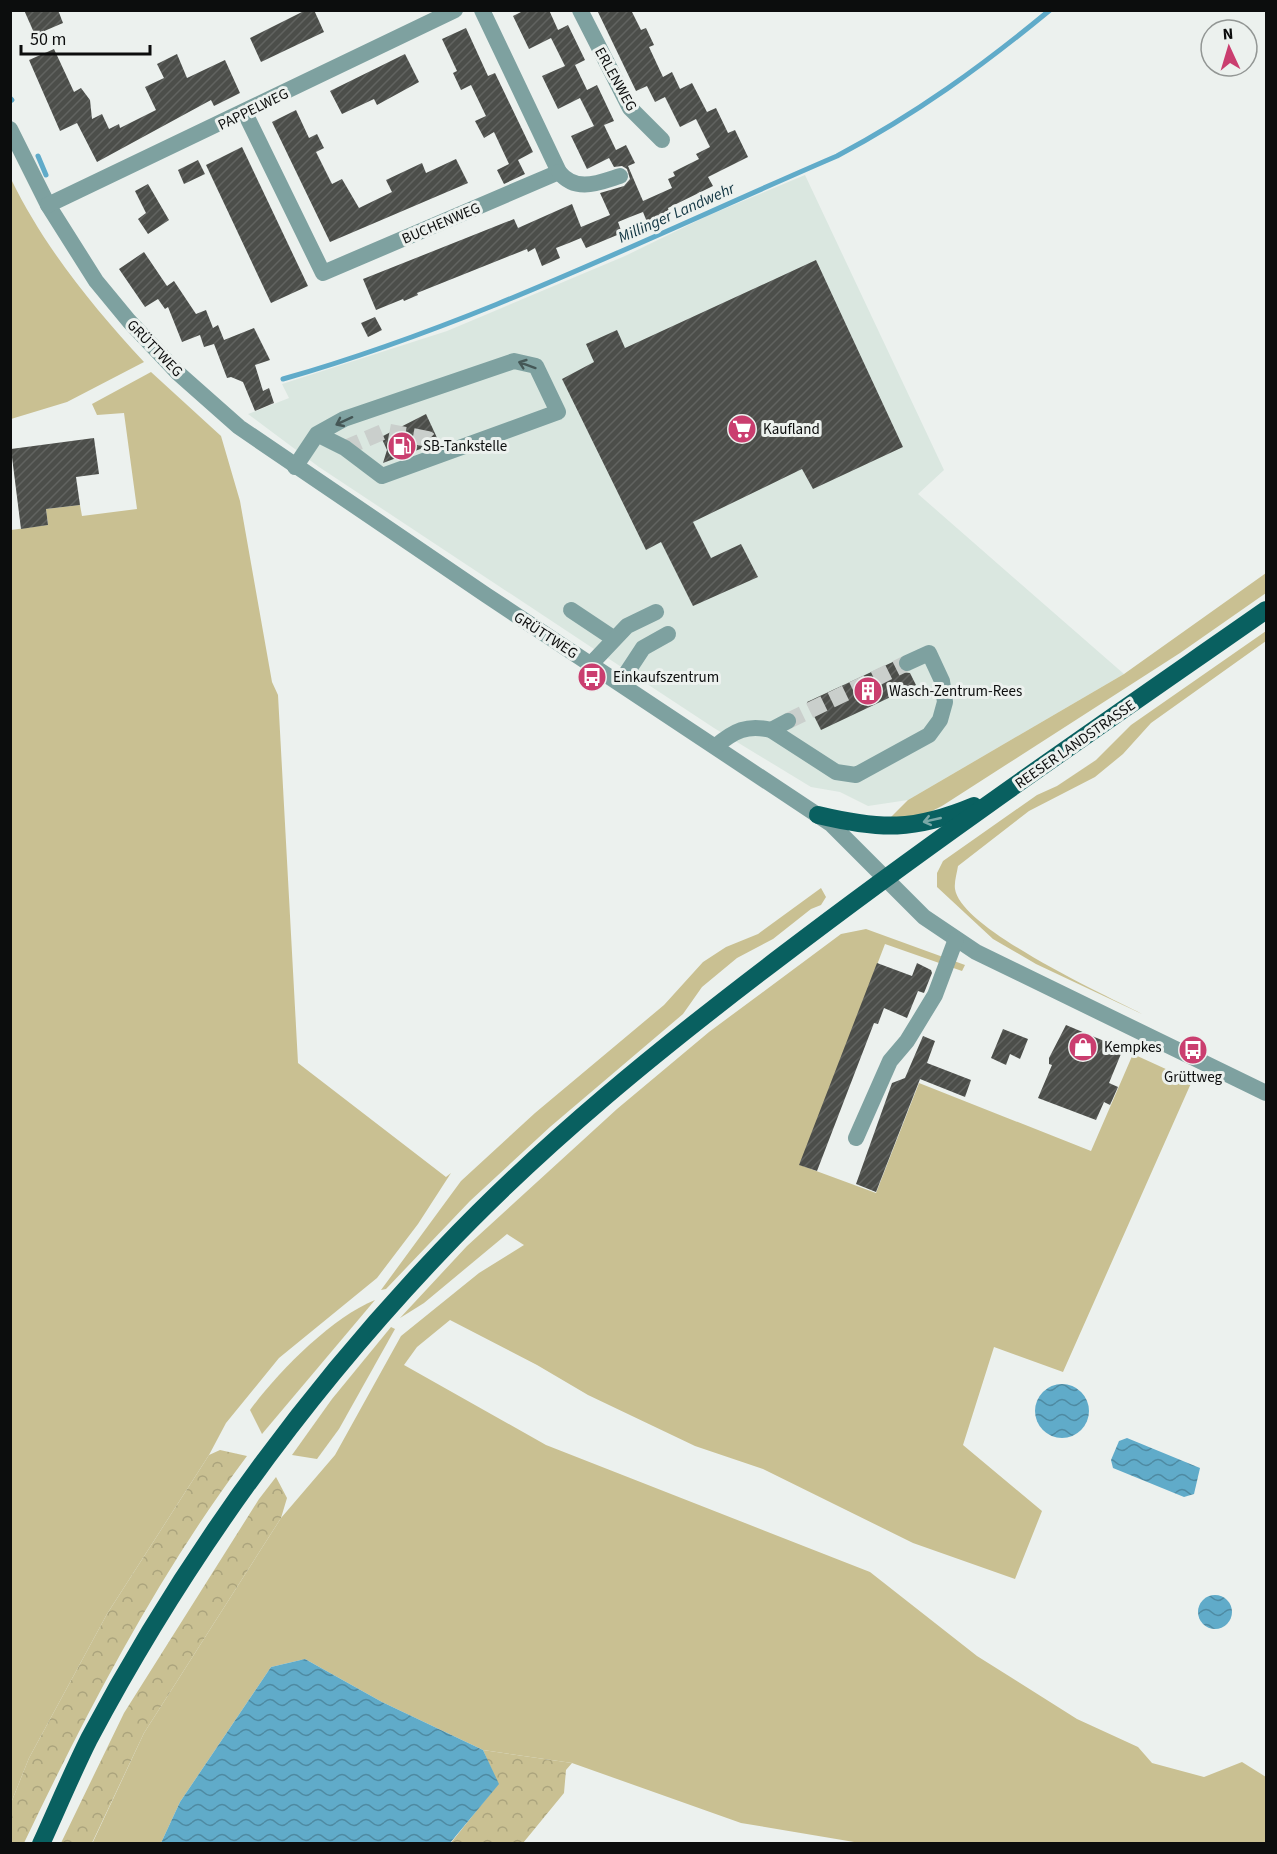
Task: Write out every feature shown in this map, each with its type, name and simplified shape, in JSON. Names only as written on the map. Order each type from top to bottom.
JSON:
[{"type":"main road","name":"REESER LANDSTRASSE","points":[[41,1844],[89,1740],[152,1631],[200,1552],[276,1443],[406,1288],[490,1202],[548,1146],[657,1052],[884,879],[1266,610]]},
{"type":"main road","points":[[818,815],[875,827],[905,826],[949,816],[1006,792]]},
{"type":"street","name":"PAPPELWEG","points":[[48,205],[245,113],[455,10]]},
{"type":"street","points":[[482,10],[559,172],[567,183],[577,185],[599,183],[620,176]]},
{"type":"street","name":"ERLENWEG","points":[[580,10],[630,108],[662,140]]},
{"type":"street","name":"BUCHENWEG","points":[[245,113],[323,273],[559,172]]},
{"type":"street","name":"GRÜTTWEG","points":[[10,129],[48,205],[96,281],[129,321],[178,373],[239,427],[295,467],[831,824],[924,917],[956,939],[986,957],[1266,1093]]},
{"type":"street","points":[[295,467],[317,434],[344,419],[514,361],[536,366],[558,412],[382,476],[345,448],[317,434]]},
{"type":"street","points":[[571,610],[613,638]]},
{"type":"street","points":[[591,664],[613,638],[634,622],[656,612]]},
{"type":"street","points":[[620,683],[643,648],[668,634]]},
{"type":"street","points":[[716,746],[741,728],[759,727],[771,730],[836,772],[856,775],[929,735],[940,720],[945,702],[944,692],[929,653],[907,663]]},
{"type":"street","points":[[771,730],[788,721]]},
{"type":"street","points":[[856,1138],[890,1061],[907,1041],[935,995],[956,939]]},
{"type":"shaded area","points":[[805,175],[944,470],[918,494],[1124,674],[908,800],[868,806],[840,792],[811,787],[714,728],[319,467],[248,414],[289,398],[282,384],[447,331],[625,256],[707,216]]},
{"type":"green space","points":[[11,179],[54,252],[106,320],[144,362],[67,402],[11,419]]},
{"type":"green space","points":[[151,372],[221,436],[240,501],[272,682],[278,695],[298,1063],[446,1177],[451,1173],[418,1224],[377,1278],[279,1358],[226,1423],[209,1455],[107,1614],[29,1758],[11,1803],[11,530],[48,525],[46,509],[80,505],[82,516],[137,509],[124,413],[97,415],[92,404]]},
{"type":"green space","points":[[1266,573],[1266,593],[1180,653],[942,806],[926,814],[888,820],[908,800],[1124,674]]},
{"type":"green space","points":[[1266,631],[1266,641],[1151,723],[1123,754],[1095,777],[1029,811],[958,866],[955,889],[963,905],[982,923],[1007,941],[1068,977],[1142,1014],[1036,964],[993,939],[937,887],[937,873],[943,861],[1037,795],[1057,786],[1096,760],[1131,725]]},
{"type":"green space","points":[[821,888],[826,897],[821,905],[811,909],[773,939],[737,958],[702,987],[683,1014],[550,1127],[470,1201],[386,1289],[381,1290],[461,1181],[535,1113],[664,1005],[703,962],[726,947],[758,934]]},
{"type":"green space","points":[[866,929],[965,965],[962,971],[885,944],[800,1165],[876,1193],[919,1083],[1091,1151],[1133,1054],[1192,1081],[1063,1372],[994,1347],[963,1445],[1042,1511],[1015,1579],[913,1543],[763,1469],[695,1446],[588,1395],[537,1365],[450,1320],[417,1347],[404,1365],[546,1445],[870,1572],[977,1656],[1077,1719],[1138,1747],[1152,1763],[1204,1777],[1242,1762],[1266,1777],[1266,1843],[866,1844],[741,1823],[572,1763],[483,1750],[382,1702],[305,1659],[271,1667],[180,1802],[161,1843],[92,1844],[144,1733],[281,1518],[335,1455],[401,1336],[479,1273],[524,1245],[507,1234],[424,1303],[400,1318],[467,1246],[617,1109],[709,1032],[841,934]]},
{"type":"green space","points":[[375,1300],[262,1434],[250,1410],[261,1395],[290,1363],[324,1333],[358,1308]]},
{"type":"green space","points":[[391,1327],[395,1329],[339,1429],[317,1459],[292,1455],[332,1399]]},
{"type":"green space","points":[[220,1450],[247,1456],[214,1501],[154,1595],[99,1693],[24,1843],[11,1843],[11,1803],[29,1758],[107,1614],[209,1455]]},
{"type":"green space","points":[[276,1477],[287,1498],[281,1518],[144,1733],[92,1843],[61,1843],[124,1713],[259,1499]]},
{"type":"green space","points":[[483,1750],[572,1763],[566,1770],[564,1793],[523,1843],[450,1844],[498,1784]]},
{"type":"water","points":[[1062,1384],[1072,1386],[1081,1392],[1087,1401],[1089,1411],[1087,1421],[1081,1430],[1072,1436],[1062,1438],[1052,1436],[1043,1430],[1037,1421],[1035,1411],[1037,1401],[1043,1392],[1052,1386]]},
{"type":"water","points":[[1127,1438],[1200,1468],[1194,1494],[1184,1497],[1113,1468],[1111,1460],[1119,1441]]},
{"type":"water","points":[[1215,1595],[1227,1600],[1232,1612],[1227,1624],[1215,1629],[1203,1624],[1198,1612],[1203,1600]]},
{"type":"water","points":[[305,1659],[382,1702],[483,1750],[499,1784],[450,1843],[161,1843],[180,1802],[271,1667]]},
{"type":"building","points":[[24,10],[58,10],[63,23],[35,35]]},
{"type":"building","points":[[306,10],[314,10],[324,32],[261,62],[250,38]]},
{"type":"building","points":[[525,10],[549,10],[558,30],[568,25],[585,60],[575,65],[587,90],[597,85],[614,121],[604,125],[616,150],[626,145],[635,163],[628,166],[643,201],[672,188],[668,179],[675,176],[673,172],[699,159],[696,154],[710,147],[696,119],[680,127],[665,97],[655,102],[647,86],[636,91],[597,10],[631,10],[641,30],[646,28],[654,45],[649,47],[663,77],[672,72],[680,89],[692,83],[707,112],[716,108],[728,133],[735,130],[748,157],[708,177],[713,186],[668,208],[669,212],[647,222],[643,212],[618,222],[622,233],[586,248],[581,238],[556,248],[560,258],[542,266],[535,248],[528,252],[527,249],[417,293],[418,295],[404,301],[403,299],[376,310],[363,279],[514,219],[518,228],[572,204],[581,227],[610,215],[600,193],[624,186],[630,179],[627,169],[622,166],[614,167],[609,158],[587,169],[571,136],[594,126],[580,98],[558,109],[542,76],[565,66],[551,38],[529,49],[513,16]]},
{"type":"building","points":[[466,28],[488,76],[495,73],[533,152],[518,160],[525,174],[504,184],[497,170],[509,164],[494,132],[484,138],[475,121],[486,116],[471,85],[461,90],[453,73],[457,71],[442,39]]},
{"type":"building","points":[[54,49],[74,92],[81,88],[90,100],[92,119],[102,114],[109,129],[119,124],[120,128],[156,110],[145,87],[164,78],[157,64],[177,54],[187,78],[225,60],[240,93],[214,106],[211,100],[97,162],[77,123],[60,131],[29,60]]},
{"type":"building","points":[[405,54],[419,82],[377,105],[374,99],[342,114],[330,91]]},
{"type":"building","points":[[296,110],[309,138],[317,134],[324,148],[316,152],[332,184],[342,179],[359,208],[392,192],[386,180],[422,163],[426,173],[456,159],[468,183],[330,242],[272,122]]},
{"type":"building","points":[[242,147],[308,286],[271,303],[206,165]]},
{"type":"building","points":[[198,160],[205,174],[184,184],[178,170]]},
{"type":"building","points":[[148,184],[169,220],[148,234],[138,219],[146,213],[135,191]]},
{"type":"building","points":[[144,252],[167,286],[174,281],[196,314],[206,310],[213,328],[218,325],[224,340],[254,328],[270,360],[255,365],[263,391],[269,388],[274,403],[255,411],[243,382],[231,377],[227,378],[214,344],[204,347],[200,335],[182,342],[168,307],[165,309],[158,299],[145,307],[119,269]]},
{"type":"building","name":"Kaufland","points":[[816,260],[903,447],[813,489],[802,469],[693,522],[711,558],[741,544],[758,577],[693,606],[661,542],[646,550],[562,379],[594,362],[586,344],[617,330],[625,348]]},
{"type":"building","points":[[375,317],[382,330],[368,337],[361,323]]},
{"type":"building","points":[[426,414],[439,442],[383,463],[387,450],[381,437]]},
{"type":"building","points":[[94,438],[99,474],[76,477],[80,505],[46,509],[48,525],[21,529],[11,449]]},
{"type":"building","name":"Wasch-Zentrum-Rees","points":[[897,660],[901,672],[910,673],[916,685],[821,730],[807,702]]},
{"type":"building","points":[[877,963],[912,976],[917,963],[931,970],[932,973],[924,993],[918,991],[907,1018],[884,1008],[878,1024],[874,1023],[817,1171],[799,1165]]},
{"type":"building","points":[[1066,1025],[1123,1049],[1109,1083],[1118,1087],[1110,1105],[1104,1102],[1096,1120],[1038,1098],[1052,1065],[1049,1064],[1049,1058]]},
{"type":"building","points":[[1003,1029],[1028,1039],[1020,1059],[1010,1054],[1006,1065],[991,1058]]},
{"type":"building","points":[[923,1036],[935,1041],[927,1063],[971,1080],[965,1097],[920,1079],[876,1192],[856,1184],[892,1083],[905,1078]]},
{"type":"waterway","name":"Millinger Landwehr","points":[[283,379],[355,357],[495,305],[837,156],[947,89],[1050,10]]},
{"type":"waterway","points":[[38,156],[46,175]]},
{"type":"tunnel","points":[[345,448],[385,431],[428,439],[444,455]]},
{"type":"tunnel","points":[[788,721],[907,663]]},
{"type":"place","name":"Kaufland","points":[[742,429]]},
{"type":"place","name":"SB-Tankstelle","points":[[402,446]]},
{"type":"place","name":"Einkaufszentrum","points":[[592,677]]},
{"type":"place","name":"Wasch-Zentrum-Rees","points":[[868,691]]},
{"type":"place","name":"Kempkes","points":[[1083,1047]]},
{"type":"place","name":"Grüttweg","points":[[1193,1050]]}]
